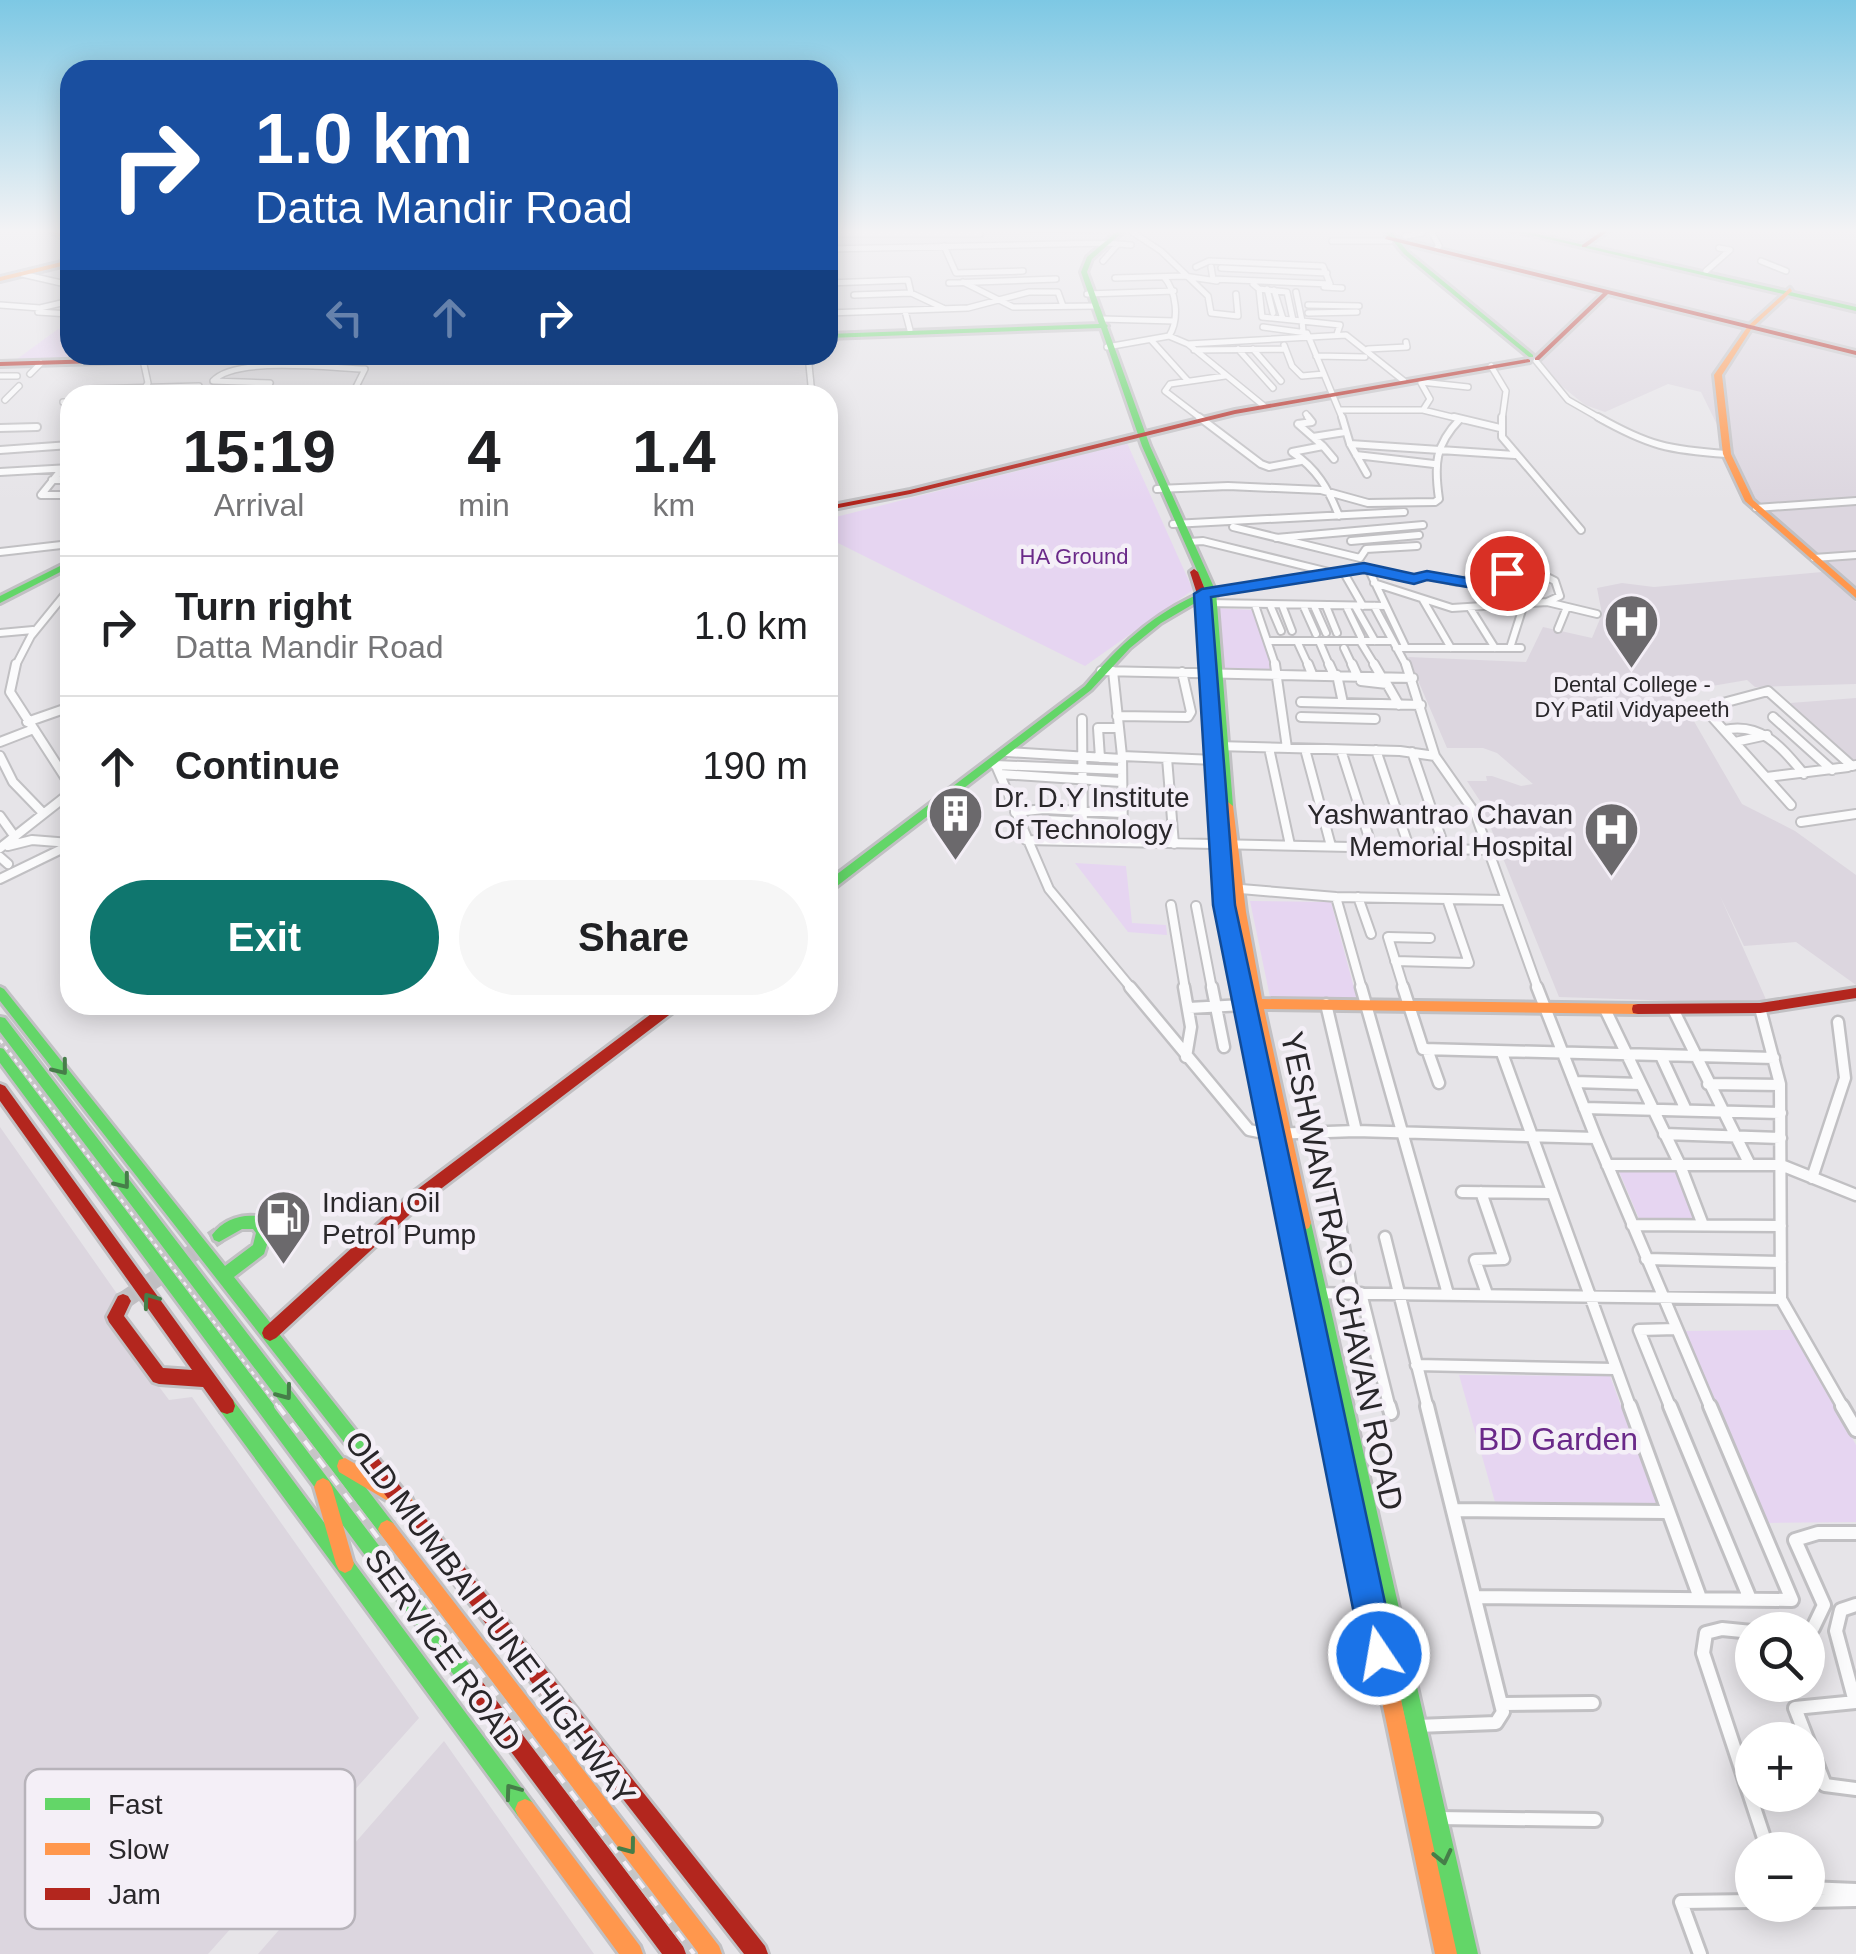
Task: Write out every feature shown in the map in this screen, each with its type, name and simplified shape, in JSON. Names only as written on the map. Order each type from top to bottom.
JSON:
[{"type":"main road","points":[[838,335],[1023,320]]},
{"type":"main road","points":[[1100,320],[1161,489],[1207,598]]},
{"type":"main road","points":[[1490,320],[1532,358]]},
{"type":"main road","points":[[838,504],[1264,406],[1532,358],[1575,320]]},
{"type":"main road","points":[[1722,320],[1856,353]]},
{"type":"main road","points":[[1758,320],[1718,375],[1726,454],[1741,490],[1756,508],[1856,594]]},
{"type":"main road","points":[[0,364],[60,362]]},
{"type":"main road","points":[[1177,524],[1189,542],[1207,598]]},
{"type":"main road","points":[[2,597],[60,569]]},
{"type":"main road","points":[[838,879],[996,766],[1006,752],[1107,671],[1111,659],[1207,598]]},
{"type":"main road","name":"YESHWANTRAO CHAVAN ROAD","points":[[1207,598],[1228,888],[1276,1133],[1302,1292],[1446,1954]]},
{"type":"main road","points":[[0,992],[757,1954]]},
{"type":"main road","points":[[1249,1004],[1760,1008],[1856,993]]},
{"type":"main road","points":[[270,1333],[416,1200],[659,1015]]},
{"type":"main road","name":"OLD MUMBAI PUNE HIGHWAY","points":[[0,1022],[711,1954]]},
{"type":"main road","name":"OLD MUMBAI PUNE HIGHWAY","points":[[0,1053],[676,1954]]},
{"type":"main road","name":"SERVICE ROAD","points":[[0,1090],[207,1379],[632,1954]]},
{"type":"main road","name":"YESHWANTRAO CHAVAN ROAD","points":[[1276,1133],[1318,1293],[1467,1954]]},
{"type":"main road","points":[[219,1235],[250,1220],[257,1222],[264,1232],[259,1249],[224,1275]]},
{"type":"main road","points":[[123,1301],[115,1317],[159,1376],[207,1379]]},
{"type":"main road","points":[[336,1461],[404,1501]]},
{"type":"main road","points":[[320,1476],[345,1564]]},
{"type":"street","points":[[908,320],[912,331]]},
{"type":"street","points":[[1158,320],[1174,322],[1169,336]]},
{"type":"street","points":[[1262,322],[1275,320]]},
{"type":"street","points":[[1292,320],[1305,327],[1340,325],[1338,334]]},
{"type":"street","points":[[1303,320],[1335,393],[1350,444],[1368,474]]},
{"type":"street","points":[[1305,327],[1307,320]]},
{"type":"street","points":[[1262,322],[1352,336],[1366,353],[1414,381],[1430,398],[1423,410]]},
{"type":"street","points":[[1262,322],[1265,339]]},
{"type":"street","points":[[1188,344],[1280,338],[1305,327],[1322,326]]},
{"type":"street","points":[[1110,347],[1169,336],[1188,344],[1264,406]]},
{"type":"street","points":[[1280,338],[1292,366],[1302,376]]},
{"type":"street","points":[[1152,341],[1188,382]]},
{"type":"street","points":[[1316,356],[1407,347],[1406,342]]},
{"type":"street","points":[[1194,350],[1285,348]]},
{"type":"street","points":[[1238,349],[1273,388],[1248,396]]},
{"type":"street","points":[[1253,349],[1282,381]]},
{"type":"street","points":[[1532,358],[1572,403],[1651,446],[1726,454]]},
{"type":"street","points":[[30,374],[41,363]]},
{"type":"street","points":[[269,385],[213,382],[222,371],[250,366],[365,370],[357,385]]},
{"type":"street","points":[[1490,366],[1504,382],[1509,401],[1500,428],[1515,455],[1581,530]]},
{"type":"street","points":[[1266,382],[1324,374]]},
{"type":"street","points":[[0,376],[17,376]]},
{"type":"street","points":[[1224,376],[1170,384],[1165,391],[1198,420],[1261,464],[1269,467],[1302,461]]},
{"type":"street","points":[[1414,381],[1468,387]]},
{"type":"street","points":[[2,399],[19,386]]},
{"type":"street","points":[[2,399],[16,404]]},
{"type":"street","points":[[1340,410],[1423,410],[1500,428]]},
{"type":"street","points":[[1306,414],[1312,422],[1298,424],[1334,459]]},
{"type":"street","points":[[1161,489],[1217,486],[1330,491],[1368,503],[1435,502],[1440,499],[1434,464],[1437,447],[1465,420]]},
{"type":"street","points":[[0,428],[36,427]]},
{"type":"street","points":[[1313,437],[1346,432]]},
{"type":"street","points":[[1350,444],[1515,455]]},
{"type":"street","points":[[0,450],[60,446]]},
{"type":"street","points":[[1323,446],[1292,452],[1310,464],[1330,491],[1339,516]]},
{"type":"street","points":[[1356,454],[1382,456],[1394,462],[1434,464]]},
{"type":"street","points":[[0,470],[60,467]]},
{"type":"street","points":[[60,473],[41,496],[60,495]]},
{"type":"street","points":[[52,480],[60,480]]},
{"type":"street","points":[[1756,508],[1856,501]]},
{"type":"street","points":[[1177,524],[1404,512]]},
{"type":"street","points":[[1220,524],[1360,558]]},
{"type":"street","points":[[1276,538],[1423,526]]},
{"type":"street","points":[[1376,530],[1384,538]]},
{"type":"street","points":[[1350,541],[1418,535]]},
{"type":"street","points":[[1189,542],[1340,574]]},
{"type":"street","points":[[0,552],[60,545]]},
{"type":"street","points":[[1406,648],[1360,553],[1366,549],[1417,546]]},
{"type":"street","points":[[1814,558],[1856,555]]},
{"type":"street","points":[[1207,598],[1366,568],[1411,578],[1427,576],[1467,582],[1507,573],[1543,575],[1556,581],[1560,596],[1547,602]]},
{"type":"street","points":[[1340,574],[1374,641]]},
{"type":"street","points":[[1374,584],[1424,600],[1470,608],[1547,602],[1598,614]]},
{"type":"street","points":[[1207,598],[1255,605],[1386,606]]},
{"type":"street","points":[[60,599],[33,630],[12,676],[10,693],[60,771]]},
{"type":"street","points":[[1424,600],[1451,648]]},
{"type":"street","points":[[1510,648],[1524,604]]},
{"type":"street","points":[[1255,605],[1278,673],[1288,748]]},
{"type":"street","points":[[1270,605],[1281,631]]},
{"type":"street","points":[[1282,605],[1292,631]]},
{"type":"street","points":[[1303,606],[1336,675],[1343,704]]},
{"type":"street","points":[[1314,606],[1326,632]]},
{"type":"street","points":[[1326,606],[1337,634]]},
{"type":"street","points":[[1355,606],[1361,639],[1380,676]]},
{"type":"street","points":[[1374,606],[1413,678],[1435,756],[1471,803],[1504,900],[1607,1166],[1792,1600],[1475,1596]]},
{"type":"street","points":[[1558,629],[1568,607]]},
{"type":"street","points":[[1470,608],[1495,648]]},
{"type":"street","points":[[0,633],[33,630]]},
{"type":"street","points":[[1269,640],[1361,639],[1406,648],[1521,648]]},
{"type":"street","points":[[1296,641],[1312,674]]},
{"type":"street","points":[[1344,648],[1359,678]]},
{"type":"street","points":[[1123,841],[1122,758],[1118,716],[1107,671],[1336,675],[1388,684],[1399,705]]},
{"type":"street","points":[[1118,716],[1188,716],[1191,712],[1182,672]]},
{"type":"street","points":[[1359,678],[1413,678]]},
{"type":"street","points":[[1791,805],[1704,708],[1762,692],[1854,768]]},
{"type":"street","points":[[0,697],[10,693]]},
{"type":"street","points":[[1301,702],[1420,705]]},
{"type":"street","points":[[0,742],[60,712]]},
{"type":"street","points":[[1301,717],[1375,719]]},
{"type":"street","points":[[1774,717],[1832,770]]},
{"type":"street","points":[[1082,719],[1084,839]]},
{"type":"street","points":[[1724,730],[1750,725],[1767,735],[1804,774]]},
{"type":"street","points":[[1100,758],[1098,728],[1119,728]]},
{"type":"street","points":[[1735,742],[1767,735]]},
{"type":"street","points":[[1269,748],[1290,845]]},
{"type":"street","points":[[1006,752],[1166,758],[1218,751],[1305,748],[1435,756]]},
{"type":"street","points":[[1305,748],[1331,846]]},
{"type":"street","points":[[1340,750],[1372,847]]},
{"type":"street","points":[[1376,750],[1409,848]]},
{"type":"street","points":[[1412,752],[1445,849]]},
{"type":"street","points":[[0,756],[13,782],[42,812]]},
{"type":"street","points":[[1166,758],[1174,844]]},
{"type":"street","points":[[996,766],[1122,770]]},
{"type":"street","points":[[996,766],[1122,782]]},
{"type":"street","points":[[996,766],[1049,888],[1239,1122],[1257,1133],[1356,1131],[1596,1138]]},
{"type":"street","points":[[1767,778],[1854,768]]},
{"type":"street","points":[[0,848],[60,800]]},
{"type":"street","points":[[1015,812],[1122,813]]},
{"type":"street","points":[[1801,822],[1856,814]]},
{"type":"street","points":[[0,816],[15,837]]},
{"type":"street","points":[[1046,820],[1122,824]]},
{"type":"street","points":[[0,848],[32,840],[60,843]]},
{"type":"street","points":[[1026,840],[1487,850]]},
{"type":"street","points":[[0,879],[60,849]]},
{"type":"street","points":[[1228,888],[1358,897],[1504,900]]},
{"type":"street","points":[[1336,896],[1448,1294]]},
{"type":"street","points":[[1358,897],[1371,934]]},
{"type":"street","points":[[1395,961],[1469,963],[1447,899]]},
{"type":"street","points":[[1171,905],[1192,1035],[1186,1057]]},
{"type":"street","points":[[1196,906],[1224,1046]]},
{"type":"street","points":[[1430,938],[1388,937],[1423,1049],[1774,1058]]},
{"type":"street","points":[[1188,1008],[1249,1004]]},
{"type":"street","points":[[1326,1004],[1356,1131]]},
{"type":"street","points":[[1760,1008],[1780,1086],[1781,1299],[1856,1430]]},
{"type":"street","points":[[1604,1009],[1680,1166],[1703,1225]]},
{"type":"street","points":[[1673,1009],[1750,1165]]},
{"type":"street","points":[[1812,1178],[1845,1078],[1838,1022]]},
{"type":"street","points":[[1427,1050],[1439,1083]]},
{"type":"street","points":[[1502,1053],[1700,1598]]},
{"type":"street","points":[[1661,1056],[1686,1110]]},
{"type":"street","points":[[1574,1082],[1640,1084]]},
{"type":"street","points":[[1708,1084],[1780,1086]]},
{"type":"street","points":[[1584,1108],[1781,1113]]},
{"type":"street","points":[[1664,1134],[1782,1138]]},
{"type":"street","points":[[1607,1166],[1781,1165],[1856,1195]]},
{"type":"street","points":[[1462,1192],[1550,1193]]},
{"type":"street","points":[[1481,1192],[1504,1260],[1475,1260],[1486,1294]]},
{"type":"street","points":[[1339,1218],[1391,1413]]},
{"type":"street","points":[[1632,1225],[1782,1226]]},
{"type":"street","points":[[1385,1237],[1503,1704],[1502,1719],[1496,1723],[1395,1726]]},
{"type":"street","points":[[1646,1258],[1782,1262]]},
{"type":"street","points":[[1302,1292],[1781,1299]]},
{"type":"street","points":[[1676,1330],[1640,1330],[1750,1599]]},
{"type":"street","points":[[1416,1365],[1614,1369]]},
{"type":"street","points":[[1453,1510],[1667,1512]]},
{"type":"street","points":[[1774,1553],[1788,1552],[1795,1540],[1818,1533],[1856,1533]]},
{"type":"street","points":[[1795,1540],[1824,1605],[1821,1612]]},
{"type":"street","points":[[1856,1606],[1841,1610],[1836,1631],[1855,1702],[1795,1708],[1825,1785],[1856,1789]]},
{"type":"street","points":[[1735,1630],[1706,1632],[1703,1654],[1762,1832]]},
{"type":"street","points":[[1503,1704],[1593,1703]]},
{"type":"street","points":[[1434,1818],[1595,1820]]},
{"type":"street","points":[[1825,1889],[1856,1890]]},
{"type":"street","points":[[1825,1901],[1856,1900]]},
{"type":"street","points":[[1700,1954],[1681,1902],[1735,1902]]},
{"type":"shaded area","points":[[1486,320],[1856,320],[1856,587],[1752,496],[1701,392],[1668,384],[1605,412],[1585,405],[1559,384],[1538,358]]},
{"type":"shaded area","points":[[1822,572],[1856,602],[1856,684],[1755,687],[1747,680],[1677,692],[1742,804],[1795,831],[1856,875],[1856,985],[1796,942],[1744,946],[1720,896],[1768,1004],[1559,997],[1480,801],[1467,781],[1487,781],[1486,776],[1492,776],[1521,786],[1533,784],[1497,753],[1483,748],[1447,748],[1408,657],[1526,662],[1543,627],[1592,638],[1602,614],[1597,588],[1622,583],[1654,587]]},
{"type":"shaded area","points":[[1856,698],[1856,768],[1790,703]]},
{"type":"shaded area","points":[[0,1127],[120,1298],[111,1306],[108,1319],[169,1400],[192,1397],[419,1718],[355,1790],[355,1769],[25,1769],[25,1929],[230,1929],[208,1954],[0,1954]]},
{"type":"shaded area","points":[[444,1741],[594,1954],[258,1954],[280,1929],[355,1929],[355,1843]]},
{"type":"green space","points":[[58,329],[60,329],[60,359],[13,362]]},
{"type":"green space","name":"HA Ground","points":[[1127,443],[1193,590],[1085,666],[838,543],[838,516]]},
{"type":"green space","points":[[1215,608],[1253,610],[1273,670],[1219,671]]},
{"type":"green space","points":[[1075,863],[1126,866],[1132,923],[1166,925],[1167,935],[1128,932]]},
{"type":"green space","points":[[1250,901],[1331,902],[1357,999],[1270,997]]},
{"type":"green space","points":[[1618,1169],[1676,1170],[1700,1222],[1640,1221]]},
{"type":"green space","points":[[1791,1330],[1856,1445],[1856,1522],[1766,1523],[1682,1331]]},
{"type":"green space","name":"BD Garden","points":[[1459,1375],[1610,1376],[1657,1503],[1495,1502]]},
{"type":"tunnel","points":[[123,1301],[219,1235]]},
{"type":"railway","points":[[0,1040],[280,1409]]},
{"type":"railway","points":[[278,1406],[694,1954]]},
{"type":"traffic: fast","points":[[1101,320],[1146,446],[1211,592],[1228,806]]},
{"type":"traffic: fast","points":[[1488,320],[1531,356]]},
{"type":"traffic: fast","points":[[838,336],[1105,326]]},
{"type":"traffic: fast","points":[[0,600],[60,569]]},
{"type":"traffic: fast","points":[[838,879],[1088,688],[1157,621],[1207,593]]},
{"type":"traffic: fast","points":[[0,992],[367,1458]]},
{"type":"traffic: fast","points":[[0,1022],[387,1529]]},
{"type":"traffic: fast","points":[[0,1053],[469,1679]]},
{"type":"traffic: fast","points":[[219,1235],[240,1222],[257,1222],[264,1232],[259,1249],[224,1275]]},
{"type":"traffic: fast","points":[[1304,1223],[1467,1954]]},
{"type":"traffic: fast","points":[[227,1406],[525,1809]]},
{"type":"traffic: slow","points":[[1757,320],[1718,375],[1727,454],[1749,501],[1856,595]]},
{"type":"traffic: slow","points":[[1228,806],[1249,964],[1304,1223]]},
{"type":"traffic: slow","points":[[1250,1004],[1638,1009]]},
{"type":"traffic: slow","points":[[1264,1106],[1446,1954]]},
{"type":"traffic: slow","points":[[345,1466],[404,1501]]},
{"type":"traffic: slow","points":[[323,1487],[345,1564]]},
{"type":"traffic: slow","points":[[387,1529],[711,1954]]},
{"type":"traffic: slow","points":[[525,1809],[632,1954]]},
{"type":"traffic: jam","points":[[1537,359],[1578,320]]},
{"type":"traffic: jam","points":[[1722,320],[1856,353]]},
{"type":"traffic: jam","points":[[838,506],[1235,412],[1528,361]]},
{"type":"traffic: jam","points":[[0,364],[60,362]]},
{"type":"traffic: jam","points":[[1194,572],[1203,597],[1224,905],[1264,1106]]},
{"type":"traffic: jam","points":[[1638,1009],[1760,1008],[1856,993]]},
{"type":"traffic: jam","points":[[270,1333],[416,1199],[659,1015]]},
{"type":"traffic: jam","points":[[0,1090],[227,1406]]},
{"type":"traffic: jam","points":[[123,1301],[115,1317],[159,1376],[207,1379]]},
{"type":"traffic: jam","points":[[367,1458],[757,1954]]},
{"type":"traffic: jam","points":[[469,1679],[675,1954]]},
{"type":"place","name":"Dental College - DY Patil Vidyapeeth","points":[[1632,670]]},
{"type":"place","name":"Dr. D.Y Institute Of Technology","points":[[955,862]]},
{"type":"place","name":"Yashwantrao Chavan Memorial Hospital","points":[[1612,879]]},
{"type":"place","name":"Indian Oil Petrol Pump","points":[[283,1267]]},
{"type":"route","points":[[1379,1654],[1221,888],[1202,594],[1364,568],[1414,579],[1427,576],[1467,582],[1507,573]]}]
